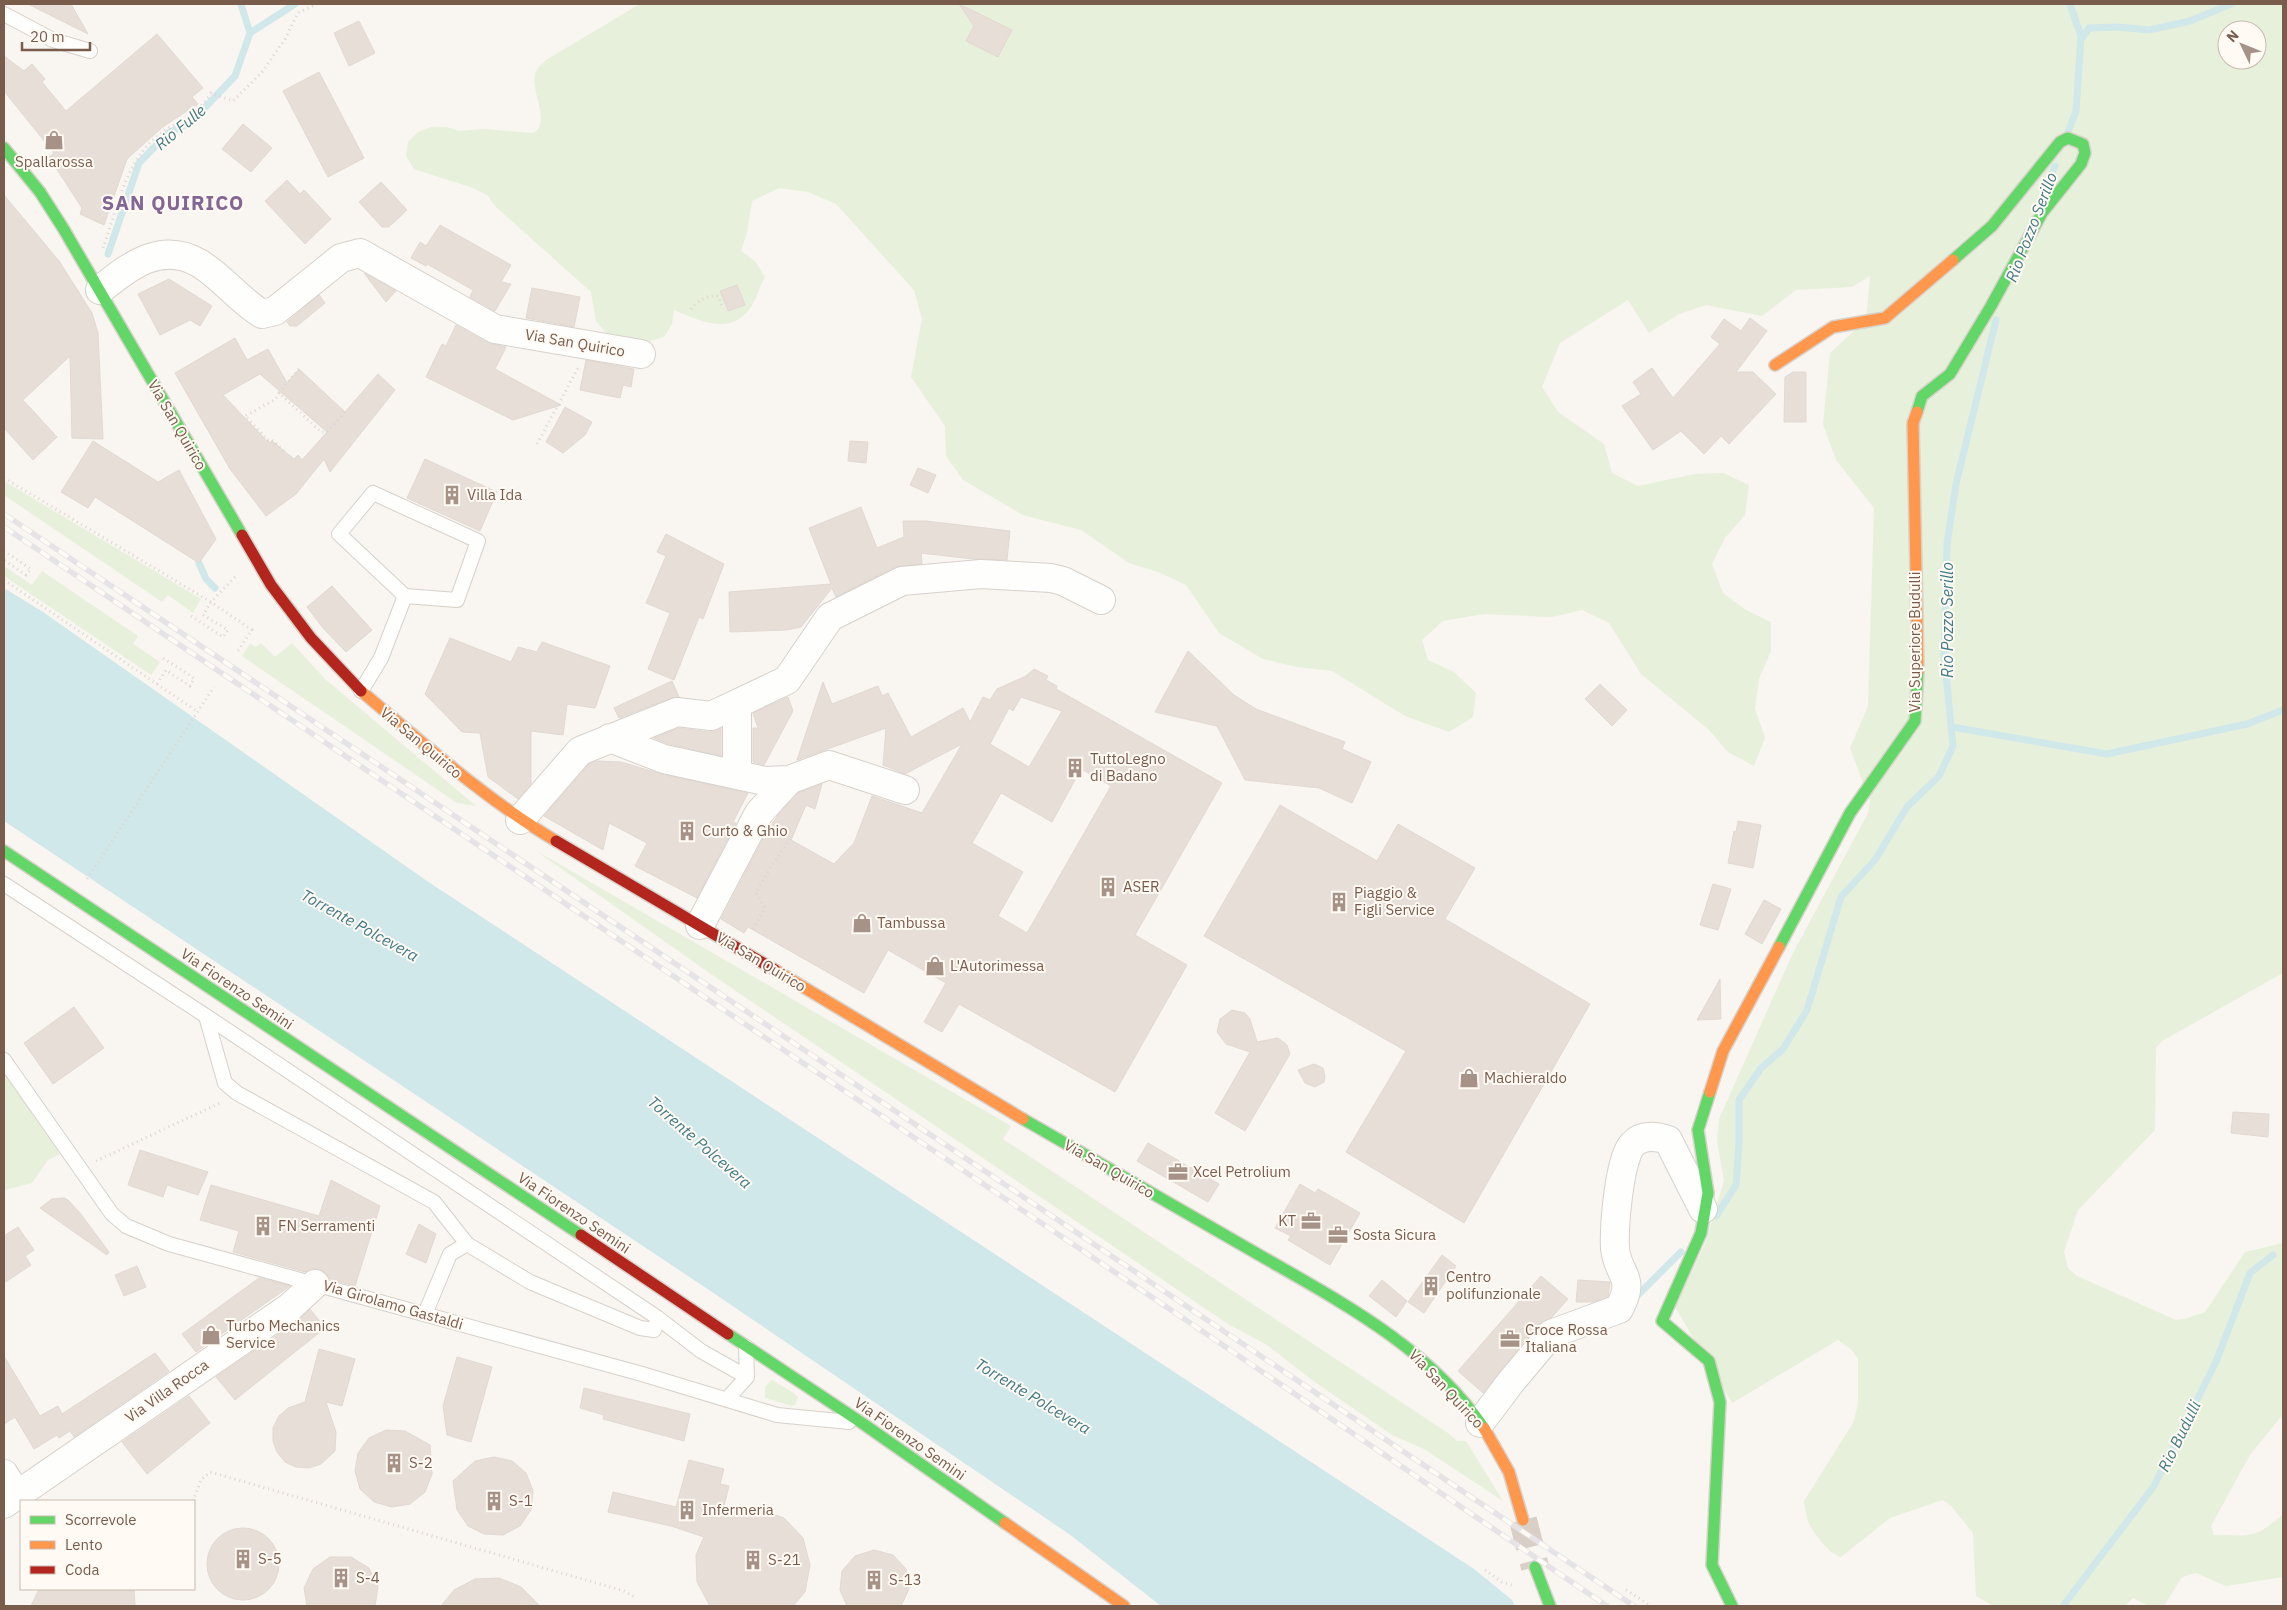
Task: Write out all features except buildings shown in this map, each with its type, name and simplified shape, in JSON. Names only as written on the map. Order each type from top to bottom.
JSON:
[{"type":"main road","name":"Via Superiore Budulli","points":[[1732,1606],[1712,1565],[1720,1402],[1709,1361],[1662,1321],[1701,1233],[1708,1193],[1698,1130],[1723,1051],[1850,813],[1915,721],[1918,682],[1914,423],[1922,396],[1950,374],[1991,306],[2042,213],[2080,164],[2085,153],[2082,144],[2068,138],[2060,142],[1992,226],[1885,318],[1832,327],[1774,365]]},
{"type":"main road","name":"Via San Quirico","points":[[4,148],[40,192],[57,218],[270,585],[311,638],[361,691],[467,782],[520,820],[700,925],[939,1070],[1364,1316],[1393,1336],[1418,1357],[1480,1423],[1506,1467],[1523,1520]]},
{"type":"main road","name":"Via Fiorenzo Semini","points":[[4,851],[862,1424],[1124,1606]]},
{"type":"main road","points":[[1535,1567],[1550,1606]]},
{"type":"street","name":"Via San Quirico","points":[[100,290],[118,275],[151,256],[176,254],[199,264],[262,314],[275,310],[341,258],[360,253],[495,329],[641,354]]},
{"type":"street","points":[[520,820],[580,751],[677,712],[711,716],[787,680],[830,617],[902,581],[981,574],[1051,578],[1064,581],[1101,600]]},
{"type":"street","points":[[737,704],[737,773]]},
{"type":"street","points":[[610,738],[664,759],[765,780],[789,780],[829,765],[906,790]]},
{"type":"street","points":[[700,925],[759,814],[789,780]]},
{"type":"street","points":[[1480,1423],[1551,1334],[1619,1309],[1626,1297],[1627,1281],[1615,1250],[1617,1203],[1626,1154],[1633,1144],[1642,1138],[1654,1136],[1668,1140],[1704,1209]]},
{"type":"street","name":"Via Villa Rocca","points":[[8,1491],[290,1307],[315,1284]]},
{"type":"lane","points":[[4,14],[53,40],[90,51]]},
{"type":"lane","points":[[373,493],[478,541],[457,600],[405,596],[339,534],[373,493]]},
{"type":"lane","points":[[361,691],[381,658],[405,596]]},
{"type":"lane","points":[[4,884],[206,1016],[658,1318],[701,1351],[747,1377]]},
{"type":"lane","points":[[206,1016],[225,1083],[237,1093],[434,1202],[467,1244],[530,1282],[640,1328],[654,1330],[658,1318]]},
{"type":"lane","name":"Via Girolamo Gastaldi","points":[[4,1060],[112,1214],[126,1226],[169,1244],[727,1399],[777,1415],[821,1418],[862,1424]]},
{"type":"lane","points":[[424,1314],[450,1254],[467,1244]]},
{"type":"lane","points":[[727,1399],[747,1377],[746,1347]]},
{"type":"path","points":[[101,254],[133,164],[151,142],[203,106],[211,93],[233,101],[263,71],[285,39],[298,13],[318,4]]},
{"type":"path","points":[[691,310],[698,302],[711,296],[718,296],[723,309]]},
{"type":"path","points":[[538,444],[577,370],[581,345]]},
{"type":"path","points":[[285,452],[271,439],[268,440],[245,416],[276,399],[299,369]]},
{"type":"path","points":[[279,393],[321,432],[327,432],[345,412]]},
{"type":"path","points":[[4,478],[211,602],[252,630],[238,652]]},
{"type":"path","points":[[4,551],[31,569],[26,575],[4,560]]},
{"type":"path","points":[[191,616],[223,637],[228,630],[204,615],[211,602],[238,573]]},
{"type":"path","points":[[4,580],[198,712]]},
{"type":"path","points":[[157,684],[166,670],[190,686],[194,678],[162,658]]},
{"type":"path","points":[[87,880],[214,687]]},
{"type":"path","points":[[750,934],[764,908],[756,893],[771,866],[791,838]]},
{"type":"path","points":[[80,1168],[220,1103]]},
{"type":"path","points":[[192,1500],[201,1480],[210,1472],[624,1591],[636,1598]]},
{"type":"path","points":[[1485,1570],[1502,1582],[1520,1588]]},
{"type":"path","points":[[1626,1590],[1651,1606]]},
{"type":"green space","points":[[640,4],[2283,4],[2283,973],[2162,1041],[2156,1048],[2155,1130],[2078,1210],[2064,1252],[2068,1268],[2077,1276],[2176,1320],[2205,1312],[2245,1252],[2283,1243],[2283,1414],[2250,1455],[2211,1526],[2214,1535],[2252,1534],[2265,1528],[2283,1514],[2283,1577],[2226,1586],[2196,1573],[2182,1577],[2164,1606],[2149,1606],[2133,1598],[2125,1606],[1993,1606],[1976,1596],[1973,1533],[1951,1506],[1943,1500],[1890,1518],[1841,1557],[1836,1555],[1826,1547],[1813,1531],[1808,1521],[1804,1501],[1853,1423],[1858,1404],[1858,1359],[1852,1350],[1838,1340],[1732,1403],[1675,1307],[1705,1244],[1724,1181],[1717,1141],[1719,1119],[1792,955],[1868,813],[1870,801],[1850,748],[1868,706],[1874,508],[1836,460],[1823,424],[1830,353],[1866,320],[1870,276],[1852,287],[1796,290],[1762,316],[1706,305],[1679,314],[1649,333],[1628,300],[1560,343],[1542,387],[1558,412],[1604,444],[1612,473],[1638,486],[1695,474],[1723,473],[1749,485],[1745,515],[1725,538],[1712,564],[1723,593],[1746,610],[1771,622],[1771,651],[1759,679],[1755,709],[1765,738],[1754,766],[1728,752],[1709,730],[1641,674],[1609,623],[1582,610],[1552,617],[1484,614],[1443,621],[1422,640],[1428,660],[1454,672],[1476,693],[1473,717],[1449,732],[1405,716],[1332,671],[1297,667],[1263,659],[1219,633],[1186,585],[1158,572],[1129,563],[1081,530],[1023,515],[963,480],[946,456],[945,426],[911,377],[922,319],[914,290],[836,204],[808,192],[779,188],[752,201],[747,232],[741,251],[755,261],[765,277],[754,302],[746,313],[737,320],[728,324],[717,324],[696,319],[674,310],[672,324],[664,337],[650,341],[606,333],[596,321],[591,292],[496,207],[487,195],[473,188],[414,169],[406,156],[408,142],[418,132],[431,127],[446,127],[459,131],[483,129],[533,133],[539,128],[541,121],[534,79],[537,70],[546,60]]},
{"type":"green space","points":[[4,481],[201,599],[193,613],[168,595],[162,602],[4,495]]},
{"type":"green space","points":[[4,566],[32,585],[42,571],[138,636],[133,644],[160,662],[151,675],[4,576]]},
{"type":"green space","points":[[261,643],[275,657],[292,643],[325,679],[476,806],[457,803],[242,656],[250,644],[256,647]]},
{"type":"green space","points":[[535,850],[1011,1126],[1003,1139],[1448,1433],[1457,1441],[1466,1441],[1503,1501],[1424,1449],[1392,1435],[1312,1380],[1267,1345],[1228,1324],[708,972]]},
{"type":"green space","points":[[4,1073],[60,1154],[48,1160],[32,1183],[5,1190]]},
{"type":"green space","points":[[772,1380],[798,1397],[796,1404],[792,1406],[765,1398],[765,1387]]},
{"type":"water","name":"Torrente Polcevera","points":[[4,588],[43,612],[427,881],[1474,1569],[1512,1600],[1515,1606],[1161,1606],[1069,1534],[712,1292],[4,821]]},
{"type":"waterway","name":"Rio Fulle","points":[[108,254],[139,163],[168,133],[190,123],[235,76],[250,33],[241,4]]},
{"type":"waterway","points":[[250,33],[295,4]]},
{"type":"waterway","name":"Rio Pozzo Serillo","points":[[2068,132],[2076,111],[2081,36],[2070,4]]},
{"type":"waterway","points":[[2081,39],[2089,28],[2117,27],[2149,30],[2190,21],[2231,4]]},
{"type":"waterway","name":"Rio Pozzo Serillo","points":[[2044,193],[2055,166]]},
{"type":"waterway","name":"Rio Pozzo Serillo","points":[[1716,1216],[1736,1185],[1739,1143],[1739,1100],[1761,1068],[1783,1049],[1807,1010],[1841,897],[1875,860],[1907,807],[1939,776],[1953,746],[1944,654],[1947,544],[1956,484],[1996,320]]},
{"type":"waterway","name":"Rio Fulle","points":[[199,563],[206,579],[215,588]]},
{"type":"waterway","points":[[1952,727],[2107,754],[2247,724],[2283,710]]},
{"type":"waterway","name":"Rio Pozzo Serillo","points":[[1636,1297],[1681,1252]]},
{"type":"waterway","name":"Rio Budulli","points":[[2063,1606],[2154,1486],[2216,1362],[2250,1273],[2273,1255]]},
{"type":"tunnel","points":[[1523,1520],[1535,1567]]},
{"type":"railway","points":[[4,514],[1634,1606]]},
{"type":"railway","points":[[4,527],[1183,1318],[1607,1606]]},
{"type":"traffic: fast","points":[[1917,412],[1922,396],[1950,374],[1991,306],[2042,213],[2081,164],[2085,153],[2083,144],[2068,138],[2060,142],[1992,226],[1953,260]]},
{"type":"traffic: fast","points":[[4,148],[40,192],[63,228],[242,535]]},
{"type":"traffic: fast","points":[[1779,947],[1850,813],[1915,721],[1918,671]]},
{"type":"traffic: fast","points":[[4,851],[581,1235]]},
{"type":"traffic: fast","points":[[1710,1092],[1698,1130],[1708,1193],[1701,1233],[1662,1321],[1709,1361],[1720,1402],[1712,1565],[1732,1606]]},
{"type":"traffic: fast","points":[[1023,1119],[1374,1323],[1434,1370],[1484,1428]]},
{"type":"traffic: fast","points":[[728,1334],[862,1423],[1005,1523]]},
{"type":"traffic: fast","points":[[1535,1567],[1550,1606]]},
{"type":"traffic: slow","points":[[1775,365],[1833,327],[1885,318],[1953,260]]},
{"type":"traffic: slow","points":[[1917,412],[1913,423],[1918,671]]},
{"type":"traffic: slow","points":[[361,691],[480,789],[556,841]]},
{"type":"traffic: slow","points":[[1710,1092],[1723,1051],[1779,947]]},
{"type":"traffic: slow","points":[[775,970],[1023,1119]]},
{"type":"traffic: slow","points":[[1484,1428],[1509,1472],[1523,1520]]},
{"type":"traffic: slow","points":[[1005,1523],[1124,1606]]},
{"type":"traffic: jam","points":[[242,535],[271,585],[311,638],[361,691]]},
{"type":"traffic: jam","points":[[556,841],[775,970]]},
{"type":"traffic: jam","points":[[581,1235],[728,1334]]},
{"type":"place","name":"Spallarossa","points":[[54,140]]},
{"type":"place","name":"Villa Ida","points":[[452,495]]},
{"type":"place","name":"TuttoLegno di Badano","points":[[1075,768]]},
{"type":"place","name":"Curto & Ghio","points":[[687,831]]},
{"type":"place","name":"ASER","points":[[1108,887]]},
{"type":"place","name":"Piaggio & Figli Service","points":[[1339,902]]},
{"type":"place","name":"Tambussa","points":[[862,923]]},
{"type":"place","name":"L'Autorimessa","points":[[935,966]]},
{"type":"place","name":"Machieraldo","points":[[1469,1078]]},
{"type":"place","name":"Xcel Petrolium","points":[[1178,1172]]},
{"type":"place","name":"KT","points":[[1311,1221]]},
{"type":"place","name":"FN Serramenti","points":[[263,1226]]},
{"type":"place","name":"Sosta Sicura","points":[[1338,1235]]},
{"type":"place","name":"Centro polifunzionale","points":[[1431,1286]]},
{"type":"place","name":"Turbo Mechanics Service","points":[[211,1335]]},
{"type":"place","name":"Croce Rossa Italiana","points":[[1510,1339]]},
{"type":"place","name":"S-2","points":[[394,1463]]},
{"type":"place","name":"S-1","points":[[494,1501]]},
{"type":"place","name":"Infermeria","points":[[687,1510]]},
{"type":"place","name":"S-5","points":[[243,1559]]},
{"type":"place","name":"S-21","points":[[753,1560]]},
{"type":"place","name":"S-4","points":[[341,1578]]},
{"type":"place","name":"S-13","points":[[874,1580]]},
{"type":"district","name":"SAN QUIRICO","points":[[173,203]]}]
